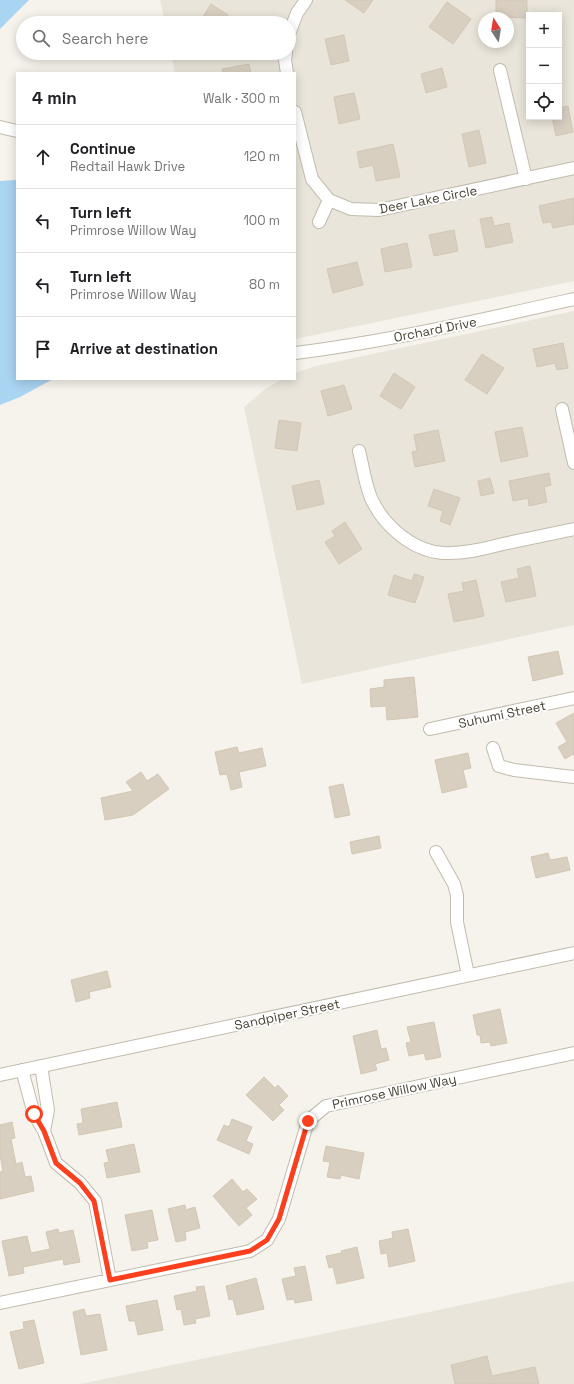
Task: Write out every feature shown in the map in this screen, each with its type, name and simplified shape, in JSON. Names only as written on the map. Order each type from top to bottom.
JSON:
[{"type":"street","points":[[296,16],[306,0]]},
{"type":"street","points":[[285,60],[287,72]]},
{"type":"street","points":[[500,70],[526,179]]},
{"type":"street","name":"Deer Lake Circle","points":[[296,116],[312,179],[329,200],[351,209],[378,210],[574,168]]},
{"type":"street","points":[[0,127],[16,131]]},
{"type":"street","points":[[319,222],[329,200]]},
{"type":"street","name":"Orchard Drive","points":[[296,353],[336,348],[443,328],[574,299]]},
{"type":"street","points":[[562,409],[574,463]]},
{"type":"street","points":[[360,451],[365,479],[371,498],[382,518],[396,532],[416,546],[441,553],[466,552],[574,529]]},
{"type":"street","name":"Suhumi Street","points":[[430,729],[574,698]]},
{"type":"street","points":[[493,748],[500,766],[514,770],[574,776]]},
{"type":"street","points":[[436,852],[454,884],[457,895],[457,922],[468,975]]},
{"type":"street","name":"Sandpiper Street","points":[[0,1075],[574,953]]},
{"type":"street","name":"Primrose Willow Way","points":[[0,1303],[250,1251],[267,1240],[279,1219],[308,1121],[326,1106],[574,1053]]},
{"type":"street","points":[[41,1066],[48,1110],[44,1131]]},
{"type":"street","points":[[22,1070],[34,1114],[44,1131],[56,1163],[80,1183],[94,1201],[110,1280]]},
{"type":"shaded area","points":[[160,0],[574,0],[574,281],[296,339],[296,72],[175,72],[172,60],[296,60],[296,16],[163,16]]},
{"type":"shaded area","points":[[574,311],[574,625],[302,684],[244,407],[265,389],[280,380],[296,380],[296,373],[316,366]]},
{"type":"shaded area","points":[[574,1281],[574,1384],[80,1384],[429,1312]]},
{"type":"water","points":[[0,0],[29,0],[0,29]]},
{"type":"water","points":[[16,180],[16,380],[51,380],[20,397],[0,405],[0,181]]},
{"type":"building","points":[[345,0],[373,0],[364,13]]},
{"type":"building","points":[[496,0],[527,0],[526,18],[514,18],[514,12],[496,12]]},
{"type":"building","points":[[447,2],[471,19],[453,44],[429,27]]},
{"type":"building","points":[[211,4],[228,15],[227,16],[203,16]]},
{"type":"building","points":[[344,35],[349,61],[331,65],[325,39]]},
{"type":"building","points":[[249,64],[251,72],[223,72],[222,69]]},
{"type":"building","points":[[442,68],[447,87],[426,93],[421,74]]},
{"type":"building","points":[[354,93],[360,119],[339,124],[334,97]]},
{"type":"building","points":[[568,106],[573,132],[556,136],[553,120],[562,120],[562,107]]},
{"type":"building","points":[[479,130],[486,163],[469,167],[462,134]]},
{"type":"building","points":[[393,144],[400,177],[376,181],[373,165],[360,168],[357,152]]},
{"type":"building","points":[[574,198],[574,224],[553,228],[551,222],[543,223],[539,206]]},
{"type":"building","points":[[492,217],[494,226],[509,223],[513,242],[486,248],[480,219]]},
{"type":"building","points":[[454,230],[458,251],[434,256],[429,235]]},
{"type":"building","points":[[407,243],[412,267],[385,272],[381,249]]},
{"type":"building","points":[[357,262],[363,285],[333,293],[327,269]]},
{"type":"building","points":[[563,343],[568,368],[557,370],[555,363],[537,367],[533,349]]},
{"type":"building","points":[[482,354],[504,368],[487,394],[465,380]]},
{"type":"building","points":[[394,373],[415,387],[401,409],[380,396]]},
{"type":"building","points":[[344,385],[352,409],[328,416],[321,391]]},
{"type":"building","points":[[279,420],[301,423],[297,451],[275,448]]},
{"type":"building","points":[[522,427],[528,456],[501,462],[495,432]]},
{"type":"building","points":[[438,430],[445,461],[415,467],[412,452],[417,451],[414,435]]},
{"type":"building","points":[[549,473],[551,485],[544,487],[547,502],[529,506],[528,498],[513,501],[509,481]]},
{"type":"building","points":[[490,478],[494,493],[481,496],[478,481]]},
{"type":"building","points":[[319,480],[324,504],[297,510],[292,486]]},
{"type":"building","points":[[434,489],[460,498],[450,525],[440,521],[443,511],[428,506]]},
{"type":"building","points":[[345,522],[362,549],[339,564],[325,542],[335,536],[332,531]]},
{"type":"building","points":[[530,566],[536,596],[506,602],[501,582],[519,578],[517,569]]},
{"type":"building","points":[[414,574],[424,577],[415,603],[388,595],[394,575],[412,581]]},
{"type":"building","points":[[476,580],[484,616],[454,622],[448,594],[464,591],[462,583]]},
{"type":"building","points":[[558,651],[563,674],[533,681],[528,657]]},
{"type":"building","points":[[414,677],[418,717],[387,720],[386,706],[371,707],[370,689],[384,687],[384,680]]},
{"type":"building","points":[[574,713],[574,756],[573,754],[565,759],[558,747],[567,742],[556,723]]},
{"type":"building","points":[[237,747],[239,753],[262,748],[266,766],[239,772],[242,787],[231,790],[227,774],[220,775],[215,752]]},
{"type":"building","points":[[468,753],[471,768],[463,770],[467,787],[442,793],[435,760]]},
{"type":"building","points":[[141,772],[147,781],[158,774],[169,789],[133,815],[105,820],[101,798],[133,791],[126,782]]},
{"type":"building","points":[[343,784],[350,815],[335,818],[329,787]]},
{"type":"building","points":[[379,836],[381,848],[352,854],[350,842]]},
{"type":"building","points":[[548,853],[550,860],[567,857],[570,870],[536,878],[531,857]]},
{"type":"building","points":[[107,971],[111,987],[89,992],[90,998],[76,1002],[71,980]]},
{"type":"building","points":[[500,1009],[507,1043],[491,1046],[490,1042],[481,1043],[480,1035],[477,1035],[473,1015]]},
{"type":"building","points":[[434,1022],[441,1057],[426,1060],[424,1053],[409,1056],[406,1043],[411,1042],[407,1027]]},
{"type":"building","points":[[377,1030],[381,1049],[386,1048],[389,1060],[375,1064],[377,1070],[361,1074],[353,1036]]},
{"type":"building","points":[[264,1077],[275,1088],[278,1085],[288,1096],[279,1105],[284,1110],[273,1121],[246,1095]]},
{"type":"building","points":[[117,1102],[122,1127],[79,1135],[77,1124],[83,1123],[81,1109]]},
{"type":"building","points":[[232,1119],[252,1127],[246,1141],[253,1144],[249,1154],[217,1140],[224,1125],[229,1127]]},
{"type":"building","points":[[12,1122],[15,1138],[11,1139],[16,1164],[22,1162],[25,1177],[31,1176],[34,1191],[0,1199],[0,1172],[3,1171],[0,1155],[0,1125]]},
{"type":"building","points":[[134,1144],[140,1172],[107,1178],[104,1163],[109,1162],[106,1150]]},
{"type":"building","points":[[326,1146],[364,1153],[359,1179],[341,1175],[340,1179],[327,1177],[330,1162],[323,1161]]},
{"type":"building","points":[[232,1179],[243,1192],[247,1189],[257,1199],[246,1208],[252,1215],[239,1226],[213,1196]]},
{"type":"building","points":[[185,1205],[186,1210],[195,1207],[200,1228],[185,1232],[186,1240],[176,1242],[168,1209]]},
{"type":"building","points":[[152,1210],[158,1240],[147,1242],[148,1248],[132,1251],[125,1215]]},
{"type":"building","points":[[58,1229],[59,1233],[73,1230],[80,1262],[64,1265],[63,1259],[23,1267],[24,1273],[9,1276],[2,1241],[27,1236],[31,1253],[50,1249],[46,1232]]},
{"type":"building","points":[[408,1229],[415,1261],[389,1267],[387,1253],[381,1254],[379,1241],[393,1238],[392,1232]]},
{"type":"building","points":[[357,1247],[364,1278],[337,1284],[333,1267],[329,1268],[326,1256],[342,1253],[341,1251]]},
{"type":"building","points":[[305,1266],[312,1300],[295,1303],[294,1299],[287,1300],[282,1279],[296,1276],[294,1268]]},
{"type":"building","points":[[256,1278],[264,1309],[237,1315],[233,1299],[229,1300],[226,1286]]},
{"type":"building","points":[[204,1286],[210,1316],[195,1319],[196,1323],[184,1325],[181,1309],[177,1310],[174,1296],[197,1291],[196,1287]]},
{"type":"building","points":[[157,1300],[163,1330],[138,1335],[135,1321],[129,1321],[126,1306]]},
{"type":"building","points":[[84,1309],[86,1316],[100,1314],[107,1350],[81,1355],[73,1312]]},
{"type":"building","points":[[34,1320],[44,1363],[19,1369],[10,1332],[24,1329],[23,1322]]},
{"type":"building","points":[[487,1356],[492,1376],[535,1367],[539,1384],[455,1384],[451,1365]]},
{"type":"route","points":[[34,1114],[44,1131],[56,1163],[80,1183],[94,1201],[110,1280],[250,1251],[267,1240],[279,1219],[308,1121]]}]
